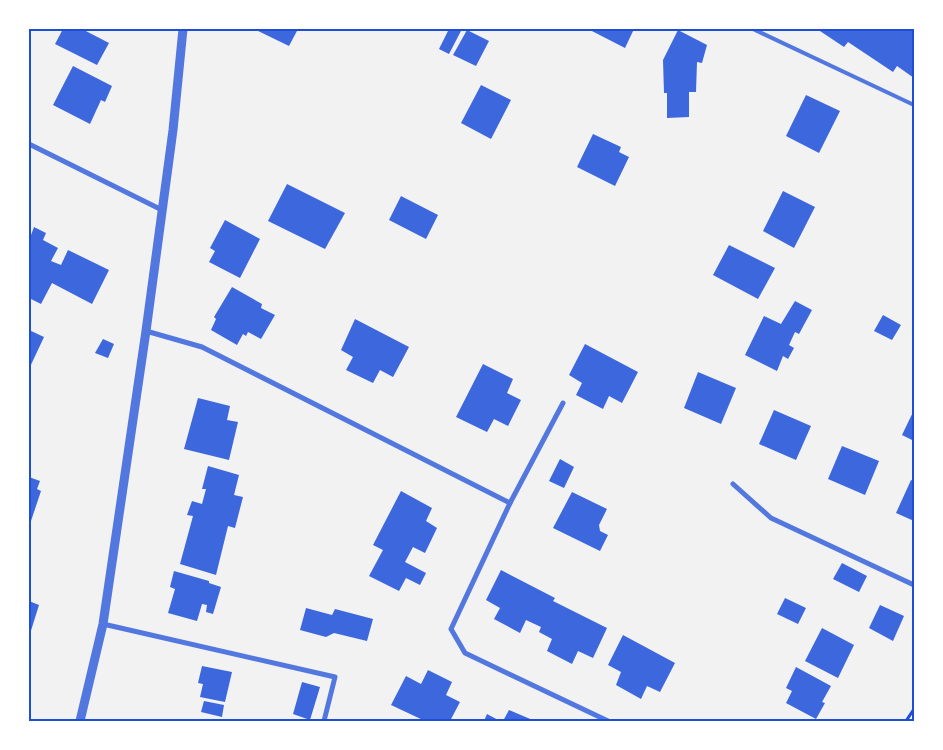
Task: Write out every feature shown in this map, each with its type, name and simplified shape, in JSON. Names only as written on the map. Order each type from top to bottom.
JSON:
[{"type":"street","points":[[80,721],[103,624],[174,130],[183,29]]},
{"type":"street","points":[[29,144],[162,210]]},
{"type":"street","points":[[146,331],[202,347],[510,503]]},
{"type":"street","points":[[563,403],[510,503],[451,628],[465,653],[608,721]]},
{"type":"street","points":[[733,484],[771,518],[914,585]]},
{"type":"street","points":[[103,624],[335,676],[324,721]]},
{"type":"lane","points":[[753,29],[914,105]]},
{"type":"path","points":[[906,721],[914,709]]},
{"type":"building","points":[[63,29],[82,29],[109,43],[97,65],[55,44]]},
{"type":"building","points":[[254,29],[298,29],[289,46]]},
{"type":"building","points":[[449,29],[462,29],[449,54],[439,49]]},
{"type":"building","points":[[588,29],[634,29],[625,48]]},
{"type":"building","points":[[817,29],[914,29],[914,78],[897,66],[893,72],[848,42],[844,47]]},
{"type":"building","points":[[467,30],[489,41],[476,66],[453,55]]},
{"type":"building","points":[[678,30],[707,45],[702,63],[697,62],[696,92],[689,92],[689,117],[667,118],[667,93],[664,93],[663,60]]},
{"type":"building","points":[[73,66],[112,86],[105,102],[101,100],[90,124],[53,105]]},
{"type":"building","points":[[481,85],[511,100],[491,139],[461,123]]},
{"type":"building","points":[[806,95],[840,111],[819,153],[786,136]]},
{"type":"building","points":[[593,134],[621,147],[619,152],[629,157],[615,186],[577,167]]},
{"type":"building","points":[[287,184],[345,213],[325,249],[268,221]]},
{"type":"building","points":[[783,191],[815,207],[794,248],[763,231]]},
{"type":"building","points":[[401,196],[438,215],[426,239],[389,220]]},
{"type":"building","points":[[225,220],[260,239],[240,278],[209,262],[215,251],[210,248]]},
{"type":"building","points":[[34,227],[46,233],[43,240],[58,248],[51,261],[61,265],[68,250],[109,270],[92,304],[52,283],[41,304],[29,298],[29,234],[31,235]]},
{"type":"building","points":[[729,245],[775,268],[758,299],[713,275]]},
{"type":"building","points":[[232,287],[262,304],[261,308],[275,315],[261,339],[248,332],[246,336],[243,334],[237,345],[211,330],[216,319],[214,317]]},
{"type":"building","points":[[795,301],[812,310],[799,334],[795,332],[789,345],[794,348],[788,359],[783,356],[777,371],[745,355],[764,316],[781,324]]},
{"type":"building","points":[[883,315],[901,325],[892,340],[874,331]]},
{"type":"building","points":[[355,319],[409,347],[393,377],[380,370],[373,383],[346,370],[353,357],[341,350]]},
{"type":"building","points":[[29,330],[44,337],[29,369]]},
{"type":"building","points":[[103,339],[114,344],[108,358],[95,353]]},
{"type":"building","points":[[585,344],[638,372],[622,403],[609,396],[603,409],[576,395],[582,383],[569,375]]},
{"type":"building","points":[[483,364],[513,379],[507,393],[521,400],[508,426],[494,419],[487,432],[456,417]]},
{"type":"building","points":[[698,372],[736,388],[721,424],[684,408]]},
{"type":"building","points":[[198,398],[230,406],[227,420],[238,422],[229,460],[184,449]]},
{"type":"building","points":[[774,410],[811,426],[796,460],[759,444]]},
{"type":"building","points":[[914,410],[914,441],[902,435]]},
{"type":"building","points":[[842,446],[879,461],[865,495],[828,479]]},
{"type":"building","points":[[560,459],[574,467],[564,488],[549,481]]},
{"type":"building","points":[[208,466],[239,475],[234,495],[243,497],[235,528],[228,526],[216,575],[180,564],[193,516],[187,515],[192,501],[202,504],[206,489],[202,489]]},
{"type":"building","points":[[29,477],[40,481],[37,489],[41,491],[29,527]]},
{"type":"building","points":[[911,480],[914,481],[914,521],[896,513]]},
{"type":"building","points":[[401,491],[432,508],[426,521],[437,528],[425,553],[413,547],[405,562],[426,573],[420,585],[406,578],[399,591],[369,576],[383,550],[373,545]]},
{"type":"building","points":[[572,492],[607,509],[599,525],[600,531],[608,535],[600,551],[553,528]]},
{"type":"building","points":[[842,563],[867,576],[859,592],[833,579]]},
{"type":"building","points":[[501,570],[555,598],[553,601],[607,628],[593,658],[578,651],[572,664],[547,651],[552,639],[539,632],[541,627],[526,620],[520,633],[494,619],[500,608],[486,600]]},
{"type":"building","points":[[174,571],[209,581],[209,583],[221,587],[213,614],[206,612],[207,605],[202,604],[197,621],[168,613],[175,589],[170,587]]},
{"type":"building","points":[[785,598],[806,608],[798,624],[777,614]]},
{"type":"building","points":[[29,601],[39,605],[29,637]]},
{"type":"building","points":[[880,605],[904,616],[893,641],[869,628]]},
{"type":"building","points":[[306,608],[332,615],[335,609],[373,619],[367,641],[334,633],[326,637],[300,630]]},
{"type":"building","points":[[822,628],[854,645],[838,678],[805,661]]},
{"type":"building","points":[[623,635],[675,663],[660,692],[647,686],[641,699],[616,685],[621,672],[608,665]]},
{"type":"building","points":[[202,666],[232,672],[225,702],[200,697],[203,684],[198,683]]},
{"type":"building","points":[[796,667],[831,686],[822,702],[825,703],[816,719],[786,703],[792,691],[786,688]]},
{"type":"building","points":[[428,670],[452,682],[446,695],[460,702],[450,721],[425,721],[391,705],[406,676],[421,684]]},
{"type":"building","points":[[302,682],[320,687],[310,720],[293,714]]},
{"type":"building","points":[[204,701],[224,705],[222,717],[201,712]]},
{"type":"building","points":[[509,710],[535,721],[503,721]]},
{"type":"building","points":[[487,714],[500,721],[484,721]]}]
